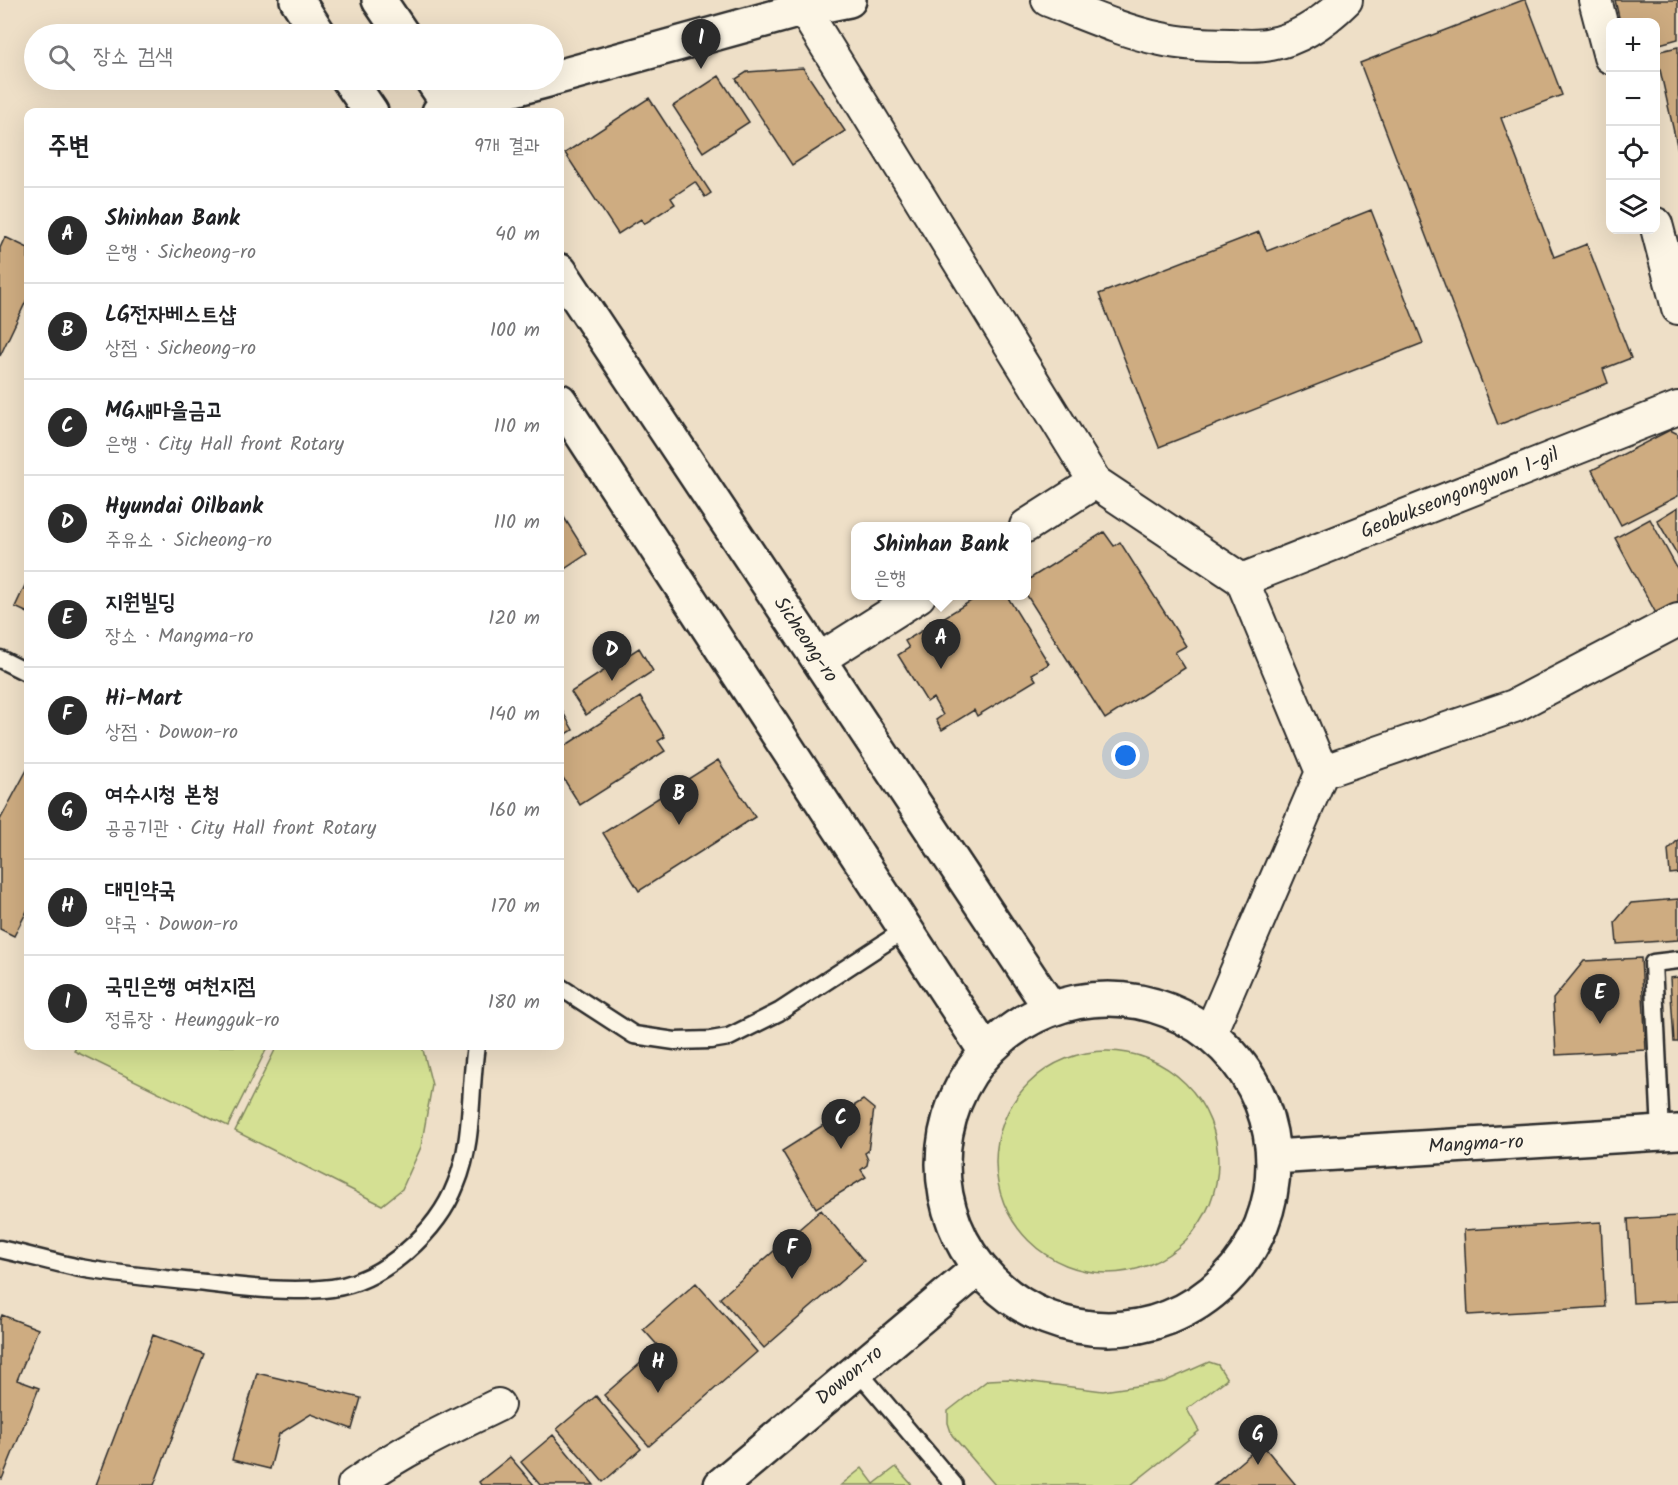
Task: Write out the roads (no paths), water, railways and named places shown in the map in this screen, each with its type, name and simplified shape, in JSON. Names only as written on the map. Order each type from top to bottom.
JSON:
[{"type":"street","points":[[297,0],[313,24]]},
{"type":"street","points":[[379,0],[395,24]]},
{"type":"street","points":[[564,75],[801,5],[849,0]]},
{"type":"street","points":[[1048,0],[1105,22],[1161,39],[1245,46],[1272,44],[1296,36],[1317,24],[1346,0]]},
{"type":"street","points":[[1595,0],[1606,39]]},
{"type":"street","points":[[801,5],[1095,483],[1242,580],[1322,772],[1210,1033]]},
{"type":"street","points":[[356,90],[368,108]]},
{"type":"street","points":[[443,103],[502,90]]},
{"type":"street","points":[[1659,234],[1678,308]]},
{"type":"street","name":"Sicheong-ro","points":[[564,277],[1051,1009]]},
{"type":"street","points":[[564,407],[986,1052]]},
{"type":"street","name":"Geobukseongongwon 1-gil","points":[[1242,580],[1678,408]]},
{"type":"street","points":[[1031,523],[1095,483]]},
{"type":"street","points":[[818,660],[913,600]]},
{"type":"street","points":[[1322,772],[1514,706],[1678,620]]},
{"type":"street","points":[[1092,1000],[1134,1000],[1174,1012],[1210,1033],[1239,1062],[1257,1091],[1269,1123],[1274,1157],[1267,1212],[1242,1260],[1203,1299],[1167,1318],[1126,1328],[1084,1328],[1054,1320],[1008,1296],[979,1268],[958,1234],[946,1197],[942,1159],[949,1120],[964,1084],[986,1052],[1016,1027],[1051,1009],[1092,1000]]},
{"type":"street","name":"Mangma-ro","points":[[1274,1157],[1669,1132]]},
{"type":"street","name":"Dowon-ro","points":[[721,1485],[979,1268]]},
{"type":"street","points":[[354,1485],[406,1450],[498,1405]]},
{"type":"lane","points":[[0,659],[24,671]]},
{"type":"lane","points":[[564,990],[634,1035],[675,1041],[729,1037],[779,1012],[906,929]]},
{"type":"lane","points":[[1669,1132],[1653,963],[1678,960]]},
{"type":"lane","points":[[0,1249],[80,1268],[262,1289],[333,1288],[369,1276],[416,1243],[451,1197],[467,1146],[476,1050]]},
{"type":"lane","points":[[857,1370],[954,1485]]},
{"type":"place","name":"국민은행 여천지점","points":[[701,69]]},
{"type":"place","name":"Shinhan Bank","points":[[941,669]]},
{"type":"place","name":"Hyundai Oilbank","points":[[612,681]]},
{"type":"place","name":"LG전자베스트샵","points":[[679,825]]},
{"type":"place","name":"지원빌딩","points":[[1600,1024]]},
{"type":"place","name":"MG새마을금고","points":[[841,1149]]},
{"type":"place","name":"Hi-Mart","points":[[792,1279]]},
{"type":"place","name":"대민약국","points":[[658,1393]]},
{"type":"place","name":"여수시청 본청","points":[[1258,1465]]}]
